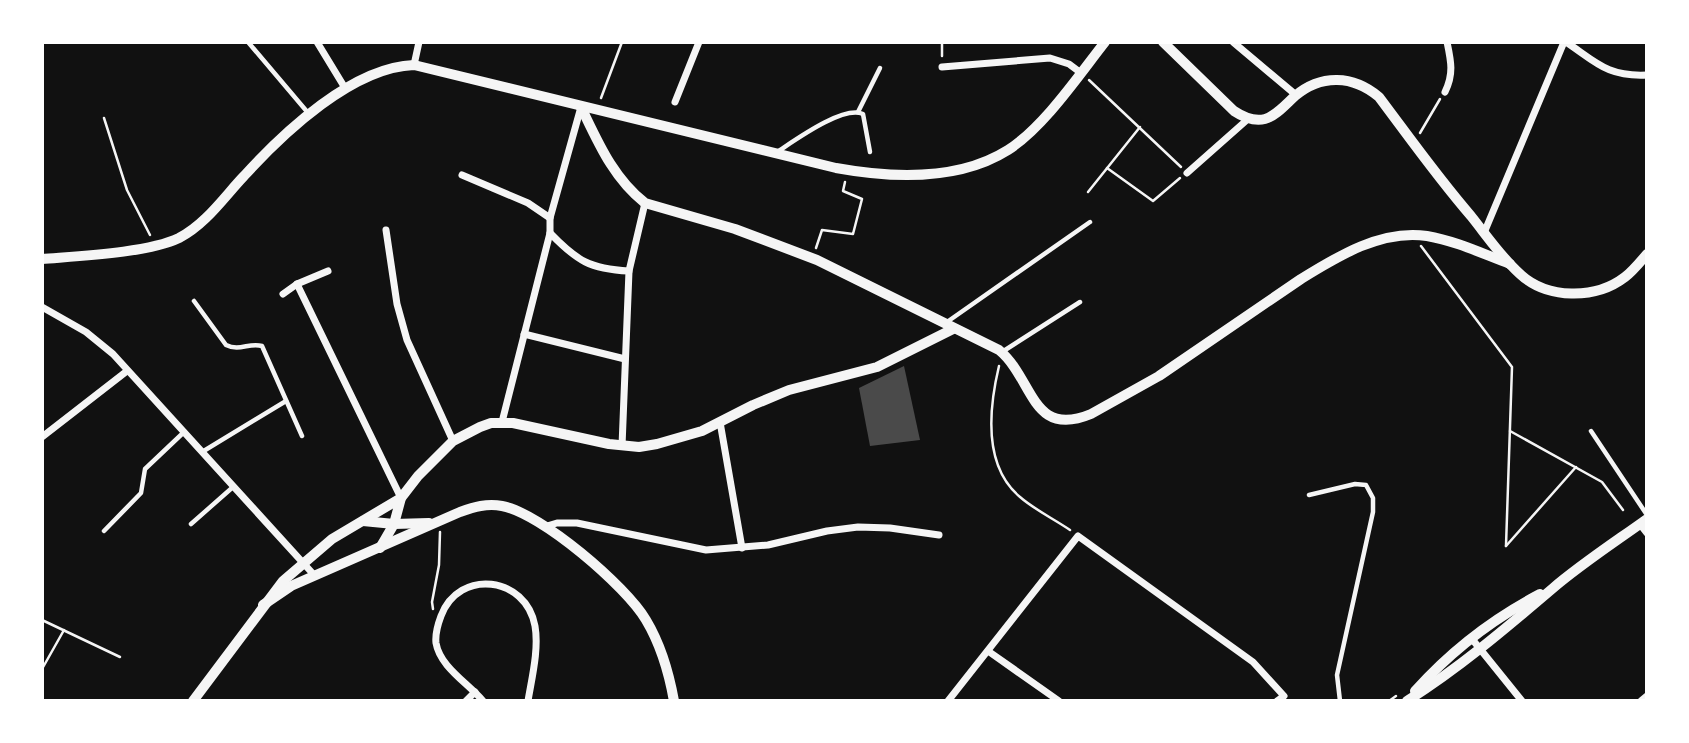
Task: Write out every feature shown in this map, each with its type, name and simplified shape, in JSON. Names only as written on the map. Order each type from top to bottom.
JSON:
[{"type":"main road","points":[[1553,588],[1510,610],[1472,639],[1436,668],[1407,701],[1443,678],[1520,618],[1553,588],[1645,523]]},
{"type":"street","points":[[317,42],[345,88]]},
{"type":"street","points":[[414,65],[419,42]]},
{"type":"street","points":[[675,102],[699,42]]},
{"type":"street","points":[[42,259],[155,246],[181,237],[205,219],[264,155],[309,115],[360,79],[388,68],[414,65],[847,170],[891,174],[939,173],[976,166],[1008,150],[1022,139],[1105,42]]},
{"type":"street","points":[[1163,42],[1234,111],[1248,119],[1263,120],[1270,117],[1310,85],[1336,79],[1359,83],[1378,97],[1510,264],[1530,282],[1556,292],[1586,293],[1611,286],[1629,273],[1647,254]]},
{"type":"street","points":[[1233,42],[1296,95]]},
{"type":"street","points":[[1445,92],[1451,80],[1452,60],[1447,42]]},
{"type":"street","points":[[1485,233],[1565,42],[1603,69],[1627,75],[1647,75]]},
{"type":"street","points":[[942,67],[1050,58],[1069,64],[1081,73]]},
{"type":"street","points":[[581,107],[612,168],[645,203],[735,229],[812,258],[1002,352],[1041,410],[1049,417],[1062,421],[1080,418],[1159,376],[1324,265],[1376,241],[1413,235],[1444,240],[1510,264]]},
{"type":"street","points":[[502,422],[550,233],[550,218],[581,107]]},
{"type":"street","points":[[1187,173],[1248,119]]},
{"type":"street","points":[[462,175],[528,203],[550,218]]},
{"type":"street","points":[[622,446],[629,271],[645,203]]},
{"type":"street","points":[[386,230],[397,304],[407,340],[453,441]]},
{"type":"street","points":[[550,233],[583,262],[602,269],[629,271]]},
{"type":"street","points":[[283,295],[297,284],[328,271]]},
{"type":"street","points":[[297,284],[401,498],[394,524],[380,548]]},
{"type":"street","points":[[42,307],[86,332],[127,371],[315,576]]},
{"type":"street","points":[[193,701],[283,581],[332,539],[401,498],[429,463],[453,441],[480,427],[502,422],[622,446],[639,447],[672,441],[789,390],[877,367],[948,326]]},
{"type":"street","points":[[524,334],[625,359]]},
{"type":"street","points":[[42,438],[127,371]]},
{"type":"street","points":[[720,422],[742,548]]},
{"type":"street","points":[[263,605],[281,591],[475,507],[486,505],[515,509],[547,526],[637,606],[658,644],[674,701]]},
{"type":"street","points":[[362,521],[394,524],[440,522]]},
{"type":"street","points":[[547,526],[578,523],[699,549],[722,550],[858,527],[890,528],[939,535]]},
{"type":"street","points":[[948,701],[1079,536],[1253,663],[1281,698]]},
{"type":"street","points":[[483,701],[451,669],[441,656],[436,641],[437,625],[453,596],[467,587],[481,583],[501,586],[519,596],[530,610],[535,623],[536,639],[528,701]]},
{"type":"street","points":[[1472,639],[1522,701]]},
{"type":"street","points":[[988,651],[1059,701]]},
{"type":"street","points":[[466,701],[475,692]]},
{"type":"street","points":[[1642,701],[1647,696]]},
{"type":"lane","points":[[248,42],[309,115]]},
{"type":"lane","points":[[858,112],[880,68]]},
{"type":"lane","points":[[775,154],[808,132],[840,116],[858,112],[863,114],[870,152]]},
{"type":"lane","points":[[948,326],[1090,222]]},
{"type":"lane","points":[[194,301],[226,345],[233,349],[251,345],[262,346],[302,436]]},
{"type":"lane","points":[[1002,352],[1080,302]]},
{"type":"lane","points":[[201,452],[286,401]]},
{"type":"lane","points":[[1591,431],[1645,523]]},
{"type":"lane","points":[[104,531],[141,492],[145,469],[183,433]]},
{"type":"lane","points":[[1308,495],[1355,484],[1366,485],[1373,498],[1373,512],[1337,675],[1340,701]]},
{"type":"lane","points":[[191,524],[233,487]]},
{"type":"path","points":[[597,111],[622,42]]},
{"type":"path","points":[[942,42],[942,67]]},
{"type":"path","points":[[1081,73],[1187,173],[1153,201],[1107,168]]},
{"type":"path","points":[[1413,144],[1445,92]]},
{"type":"path","points":[[103,118],[127,190],[155,246]]},
{"type":"path","points":[[1088,192],[1140,127]]},
{"type":"path","points":[[812,258],[822,230],[852,234],[862,199],[843,191],[847,170]]},
{"type":"path","points":[[1413,235],[1512,367],[1506,546],[1576,467]]},
{"type":"path","points":[[1002,352],[994,387],[993,456],[1002,475],[1019,496],[1079,536]]},
{"type":"path","points":[[1510,431],[1602,482],[1623,510]]},
{"type":"path","points":[[437,625],[432,602],[439,565],[440,522]]},
{"type":"path","points":[[42,620],[120,657]]},
{"type":"path","points":[[42,669],[64,630]]},
{"type":"building","points":[[904,366],[920,440],[870,446],[859,388]]}]
